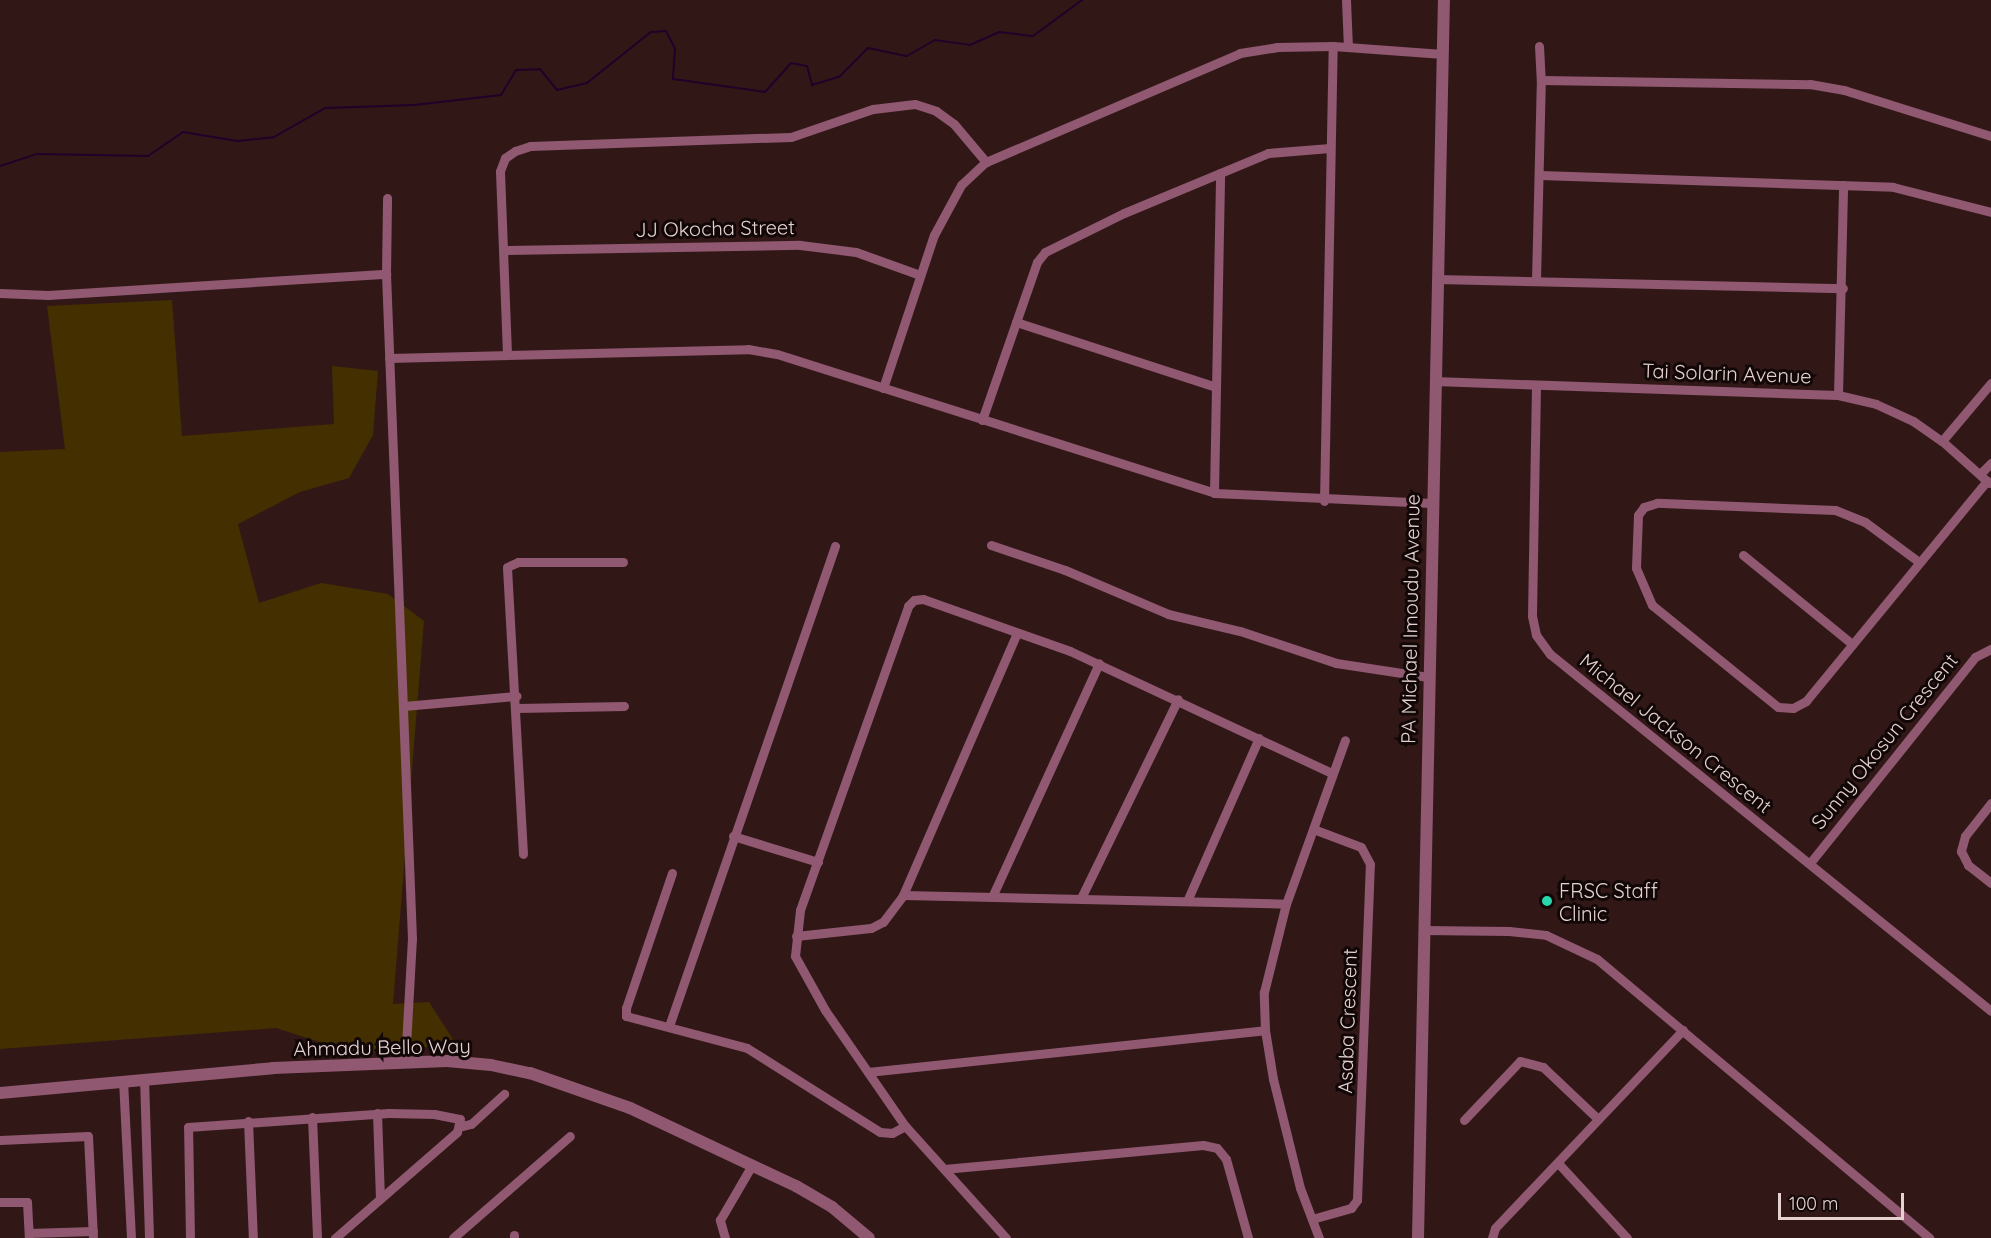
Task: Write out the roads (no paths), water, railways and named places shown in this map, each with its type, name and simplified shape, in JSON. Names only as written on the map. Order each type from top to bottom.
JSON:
[{"type":"street","points":[[1346,0],[1348,47]]},
{"type":"street","name":"PA Michael Imoudu Avenue","points":[[1418,1238],[1434,381],[1444,0]]},
{"type":"street","points":[[1324,501],[1333,46]]},
{"type":"street","points":[[883,388],[920,275],[948,205],[961,185],[986,162],[1240,53],[1278,47],[1333,46],[1443,54]]},
{"type":"street","points":[[1536,280],[1540,175],[1539,46]]},
{"type":"street","points":[[1541,80],[1810,84],[1844,90],[1991,135]]},
{"type":"street","points":[[507,354],[501,171],[505,158],[530,146],[791,137],[882,106],[915,104],[936,111],[954,124],[986,162]]},
{"type":"street","points":[[982,420],[1037,262],[1056,244],[1268,153],[1330,148]]},
{"type":"street","points":[[1214,493],[1220,173]]},
{"type":"street","points":[[1540,175],[1893,187],[1991,212]]},
{"type":"street","points":[[1838,395],[1843,288],[1843,185]]},
{"type":"street","points":[[387,198],[386,274],[412,938],[405,1063]]},
{"type":"street","name":"JJ Okocha Street","points":[[505,250],[800,244],[856,252],[920,275]]},
{"type":"street","points":[[0,293],[48,295],[386,274]]},
{"type":"street","points":[[1437,279],[1843,288]]},
{"type":"street","points":[[1016,322],[1216,387]]},
{"type":"street","points":[[389,358],[748,349],[777,354],[1214,493],[1324,501],[1432,503]]},
{"type":"street","name":"Tai Solarin Avenue","points":[[1434,381],[1838,395],[1876,404],[1942,441],[1986,480]]},
{"type":"street","points":[[1942,441],[1991,383]]},
{"type":"street","name":"Michael Jackson Crescent","points":[[1536,386],[1532,616],[1536,635],[1550,654],[1620,713],[1810,863],[1991,1011]]},
{"type":"street","points":[[1918,562],[1865,522],[1835,510],[1657,503],[1644,507],[1638,515],[1636,568],[1652,605],[1778,707],[1793,708],[1806,701],[1986,480],[1991,463]]},
{"type":"street","points":[[991,545],[1065,570],[1168,614],[1240,631],[1336,663],[1428,677]]},
{"type":"street","points":[[669,1026],[835,546]]},
{"type":"street","points":[[1743,555],[1852,644]]},
{"type":"street","points":[[523,854],[518,708],[507,567],[518,562],[623,562]]},
{"type":"street","points":[[1006,1238],[905,1126],[806,980],[795,956],[800,910],[908,606],[914,600],[923,599],[1099,663],[1332,773]]},
{"type":"street","points":[[796,936],[871,928],[883,921],[903,895],[1017,633]]},
{"type":"street","name":"Sunny Okosun Crescent","points":[[1810,863],[1975,657],[1991,649]]},
{"type":"street","points":[[992,897],[1099,663]]},
{"type":"street","points":[[404,706],[517,696]]},
{"type":"street","points":[[1081,898],[1178,699]]},
{"type":"street","points":[[518,708],[624,706]]},
{"type":"street","points":[[1187,901],[1258,738]]},
{"type":"street","points":[[1319,1238],[1287,1141],[1265,1029],[1264,992],[1286,904],[1345,740]]},
{"type":"street","points":[[1991,803],[1965,836],[1961,851],[1968,865],[1991,883]]},
{"type":"street","name":"Asaba Crescent","points":[[1312,1219],[1351,1208],[1357,1200],[1370,864],[1362,847],[1313,829]]},
{"type":"street","points":[[733,836],[818,862]]},
{"type":"street","points":[[672,873],[626,1008],[626,1016],[632,1020],[669,1026],[747,1048],[880,1132],[892,1133],[905,1126]]},
{"type":"street","points":[[903,895],[1286,904]]},
{"type":"street","points":[[1423,930],[1509,931],[1546,935],[1575,946],[1597,959],[1929,1238]]},
{"type":"street","points":[[868,1072],[1265,1029]]},
{"type":"street","points":[[1492,1238],[1495,1228],[1683,1030]]},
{"type":"street","name":"Ahmadu Bello Way","points":[[0,1093],[144,1078],[447,1061],[530,1073],[630,1108],[752,1165],[832,1206],[869,1238]]},
{"type":"street","points":[[1464,1119],[1520,1061],[1543,1067],[1598,1119]]},
{"type":"street","points":[[144,1078],[149,1238]]},
{"type":"street","points":[[123,1080],[130,1238]]},
{"type":"street","points":[[335,1238],[462,1126],[471,1124],[504,1094]]},
{"type":"street","points":[[190,1238],[185,1132],[196,1125],[377,1113],[454,1116],[462,1126]]},
{"type":"street","points":[[377,1113],[380,1199]]},
{"type":"street","points":[[125,1116],[146,1115]]},
{"type":"street","points":[[312,1117],[317,1238]]},
{"type":"street","points":[[248,1121],[253,1238]]},
{"type":"street","points":[[0,1140],[88,1136],[93,1234],[29,1235],[27,1202],[0,1202]]},
{"type":"street","points":[[453,1238],[570,1136]]},
{"type":"street","points":[[944,1169],[1203,1145],[1217,1148],[1226,1159],[1248,1238]]},
{"type":"street","points":[[1558,1163],[1627,1238]]},
{"type":"street","points":[[725,1238],[720,1220],[752,1165]]},
{"type":"waterway","points":[[0,166],[38,154],[148,156],[183,132],[237,141],[274,137],[325,108],[414,105],[501,95],[516,70],[540,69],[557,90],[587,83],[651,32],[666,31],[675,49],[673,79],[765,92],[791,63],[807,66],[812,85],[839,77],[868,48],[907,56],[935,40],[970,45],[999,32],[1033,36],[1082,0]]},
{"type":"place","name":"FRSC Staff Clinic","points":[[1547,901]]}]
